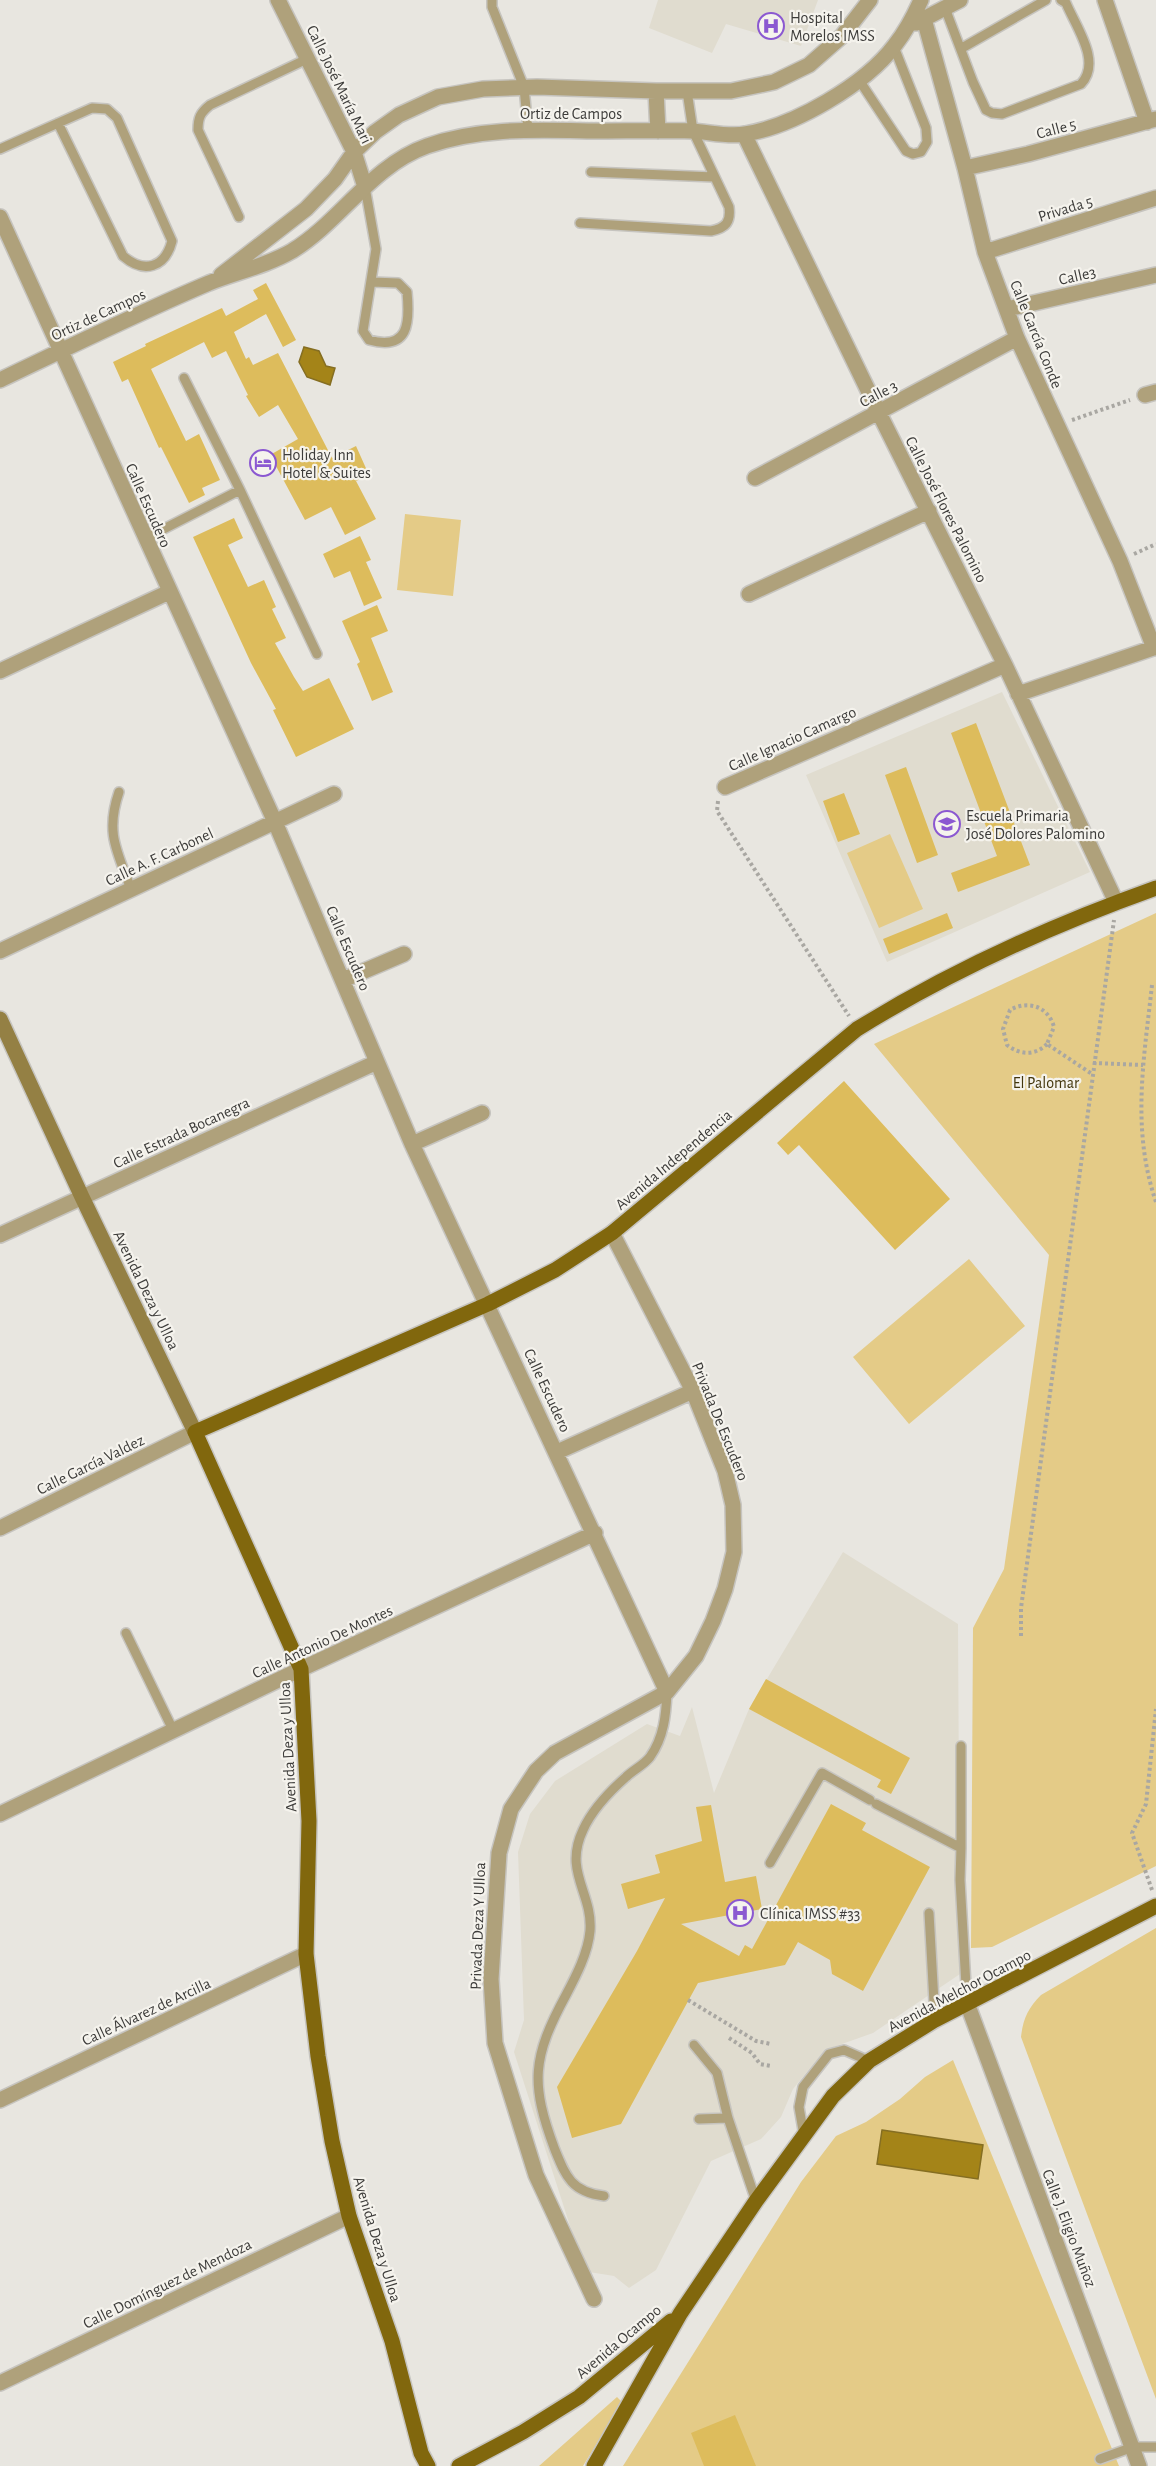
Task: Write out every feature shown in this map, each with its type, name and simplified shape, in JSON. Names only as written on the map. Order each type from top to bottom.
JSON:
[{"type":"main road","name":"Avenida Independencia","points":[[195,1432],[488,1304],[555,1270],[612,1233],[857,1029],[973,964],[1116,902],[1156,888]]},
{"type":"main road","name":"Avenida Deza y Ulloa","points":[[0,1019],[82,1197],[195,1432],[301,1669],[309,1821],[306,1954],[318,2056],[332,2141],[349,2216],[392,2341],[423,2462]]},
{"type":"main road","name":"Avenida Melchor Ocampo","points":[[680,2314],[756,2201],[804,2136],[834,2096],[869,2061],[934,2020],[1156,1906]]},
{"type":"main road","name":"Avenida Ocampo","points":[[459,2466],[523,2432],[579,2397],[680,2314]]},
{"type":"main road","name":"Avenida Ocampo","points":[[594,2466],[680,2314]]},
{"type":"street","name":"Calle José María Mari","points":[[278,0],[354,152],[364,186]]},
{"type":"street","name":"Ortiz de Campos","points":[[211,283],[306,209],[335,179],[354,152],[375,132],[399,115],[438,97],[483,89],[524,87],[731,91],[774,82],[809,65],[843,36],[870,0]]},
{"type":"street","name":"Ortiz de Campos","points":[[0,380],[211,283],[268,263],[293,250],[322,228],[377,174],[426,146],[470,135],[528,130],[693,131],[744,134],[796,117],[827,103],[859,80],[894,47],[921,0]]},
{"type":"street","points":[[908,26],[960,0]]},
{"type":"street","points":[[1106,0],[1151,120]]},
{"type":"street","name":"Calle García Conde","points":[[924,19],[965,168],[985,252],[1017,338],[1120,561],[1155,647]]},
{"type":"street","points":[[656,91],[658,131]]},
{"type":"street","name":"Calle 5","points":[[965,168],[1151,120]]},
{"type":"street","name":"Calle José Flores Palomino","points":[[744,134],[879,413],[1005,665],[1116,902]]},
{"type":"street","name":"Privada 5","points":[[985,252],[1156,198]]},
{"type":"street","name":"Calle Escudero","points":[[0,217],[62,350],[144,539],[275,822],[412,1144],[595,1533],[667,1692]]},
{"type":"street","name":"Calle3","points":[[1007,309],[1156,275]]},
{"type":"street","name":"Calle 3","points":[[755,478],[1017,338]]},
{"type":"street","points":[[749,594],[929,511]]},
{"type":"street","points":[[0,671],[169,592]]},
{"type":"street","points":[[1018,694],[1155,647]]},
{"type":"street","name":"Calle Ignacio Camargo","points":[[725,787],[1005,665]]},
{"type":"street","name":"Calle A. F. Carbonel","points":[[0,951],[334,794]]},
{"type":"street","points":[[343,980],[404,954]]},
{"type":"street","name":"Calle Estrada Bocanegra","points":[[0,1235],[377,1062]]},
{"type":"street","points":[[412,1144],[482,1113]]},
{"type":"street","name":"Privada De Escudero","points":[[612,1233],[693,1391],[725,1471],[733,1505],[734,1552],[725,1589],[696,1656],[667,1692]]},
{"type":"street","points":[[557,1452],[693,1391]]},
{"type":"street","name":"Calle García Valdez","points":[[0,1528],[195,1432]]},
{"type":"street","name":"Calle Antonio De Montes","points":[[0,1814],[301,1669],[595,1533]]},
{"type":"street","name":"Privada Deza Y Ulloa","points":[[594,2299],[536,2175],[495,2043],[491,1979],[498,1853],[511,1809],[536,1771],[555,1753],[667,1692]]},
{"type":"street","name":"Calle Álvarez de Arcilla","points":[[0,2100],[306,1954]]},
{"type":"street","name":"Calle J. Eligio Muñoz","points":[[966,2003],[1133,2447],[1134,2465]]},
{"type":"street","name":"Calle Domínguez de Mendoza","points":[[0,2383],[349,2216]]},
{"type":"lane","points":[[492,0],[492,7],[524,87],[528,130]]},
{"type":"lane","points":[[962,48],[1046,0]]},
{"type":"lane","points":[[945,8],[986,110],[1002,114],[1081,84],[1090,70],[1090,60],[1066,3],[1061,0]]},
{"type":"lane","points":[[859,80],[906,151],[913,154],[921,152],[927,142],[926,128],[894,47]]},
{"type":"lane","points":[[239,217],[198,130],[198,119],[210,105],[307,59]]},
{"type":"lane","points":[[580,223],[717,230],[727,224],[730,213],[726,199],[693,131],[687,91]]},
{"type":"lane","points":[[0,149],[58,123],[92,108],[107,109],[117,118],[172,241],[169,254],[157,264],[145,267],[132,264],[123,256],[58,123]]},
{"type":"lane","points":[[591,172],[714,177]]},
{"type":"lane","points":[[364,186],[375,236],[372,282],[363,331],[369,340],[390,343],[401,338],[407,328],[409,311],[407,292],[398,284],[372,282]]},
{"type":"lane","points":[[184,378],[240,490],[317,654]]},
{"type":"lane","points":[[144,539],[240,490]]},
{"type":"lane","points":[[119,792],[114,807],[112,835],[131,889]]},
{"type":"lane","points":[[126,1633],[174,1732]]},
{"type":"lane","points":[[604,2196],[589,2194],[581,2190],[564,2173],[550,2136],[539,2094],[536,2077],[538,2060],[555,2014],[586,1952],[590,1930],[587,1907],[578,1882],[574,1855],[583,1829],[599,1804],[626,1776],[649,1759],[660,1739],[666,1718],[667,1692]]},
{"type":"lane","points":[[961,1746],[960,1880],[966,2003]]},
{"type":"lane","points":[[770,1863],[822,1773],[961,1848]]},
{"type":"lane","points":[[929,1913],[934,2020]]},
{"type":"lane","points":[[693,2045],[717,2073],[728,2118],[756,2201]]},
{"type":"lane","points":[[804,2136],[799,2106],[800,2096],[803,2087],[829,2054],[844,2050],[869,2061]]},
{"type":"lane","points":[[699,2119],[728,2118]]},
{"type":"lane","points":[[1100,2459],[1133,2447],[1156,2447]]},
{"type":"path","points":[[1057,425],[1150,394]]},
{"type":"path","points":[[1120,561],[1156,544]]},
{"type":"path","name":"Calle Ignacio Camargo","points":[[725,787],[718,796],[717,811],[857,1029]]},
{"type":"path","points":[[1021,1636],[1021,1608],[1116,902]]},
{"type":"path","points":[[1152,985],[1140,1115],[1149,1182],[1156,1202]]},
{"type":"path","points":[[1030,1005],[1040,1007],[1047,1012],[1054,1027],[1047,1044],[1038,1051],[1029,1053],[1020,1052],[1007,1045],[1003,1029],[1010,1010],[1030,1005]]},
{"type":"path","points":[[1047,1044],[1092,1074]]},
{"type":"path","points":[[1094,1063],[1143,1065]]},
{"type":"path","points":[[1156,1709],[1146,1804],[1132,1833],[1156,1900]]},
{"type":"path","points":[[688,2000],[756,2042],[771,2044]]},
{"type":"path","points":[[729,2038],[752,2053],[760,2064],[771,2066]]},
{"type":"shaded area","name":"Hospital Morelos IMSS","points":[[658,0],[818,0],[801,46],[726,24],[712,53],[649,28]]},
{"type":"shaded area","points":[[304,347],[319,351],[326,366],[335,368],[330,385],[307,377],[299,362]]},
{"type":"shaded area","name":"Escuela Primaria José Dolores Palomino","points":[[1002,692],[1090,872],[887,962],[806,775]]},
{"type":"shaded area","name":"Clínica IMSS #33","points":[[843,1552],[958,1624],[960,1974],[873,2033],[825,2050],[793,2089],[781,2117],[761,2139],[711,2161],[656,2270],[629,2288],[614,2276],[589,2272],[580,2257],[514,2052],[524,2020],[518,1852],[530,1814],[555,1781],[647,1724],[680,1736],[692,1707],[714,1793],[749,1709]]},
{"type":"shaded area","points":[[882,2130],[983,2145],[978,2179],[877,2164]]},
{"type":"green space","points":[[405,514],[461,520],[453,596],[397,590]]},
{"type":"green space","points":[[890,834],[923,909],[879,928],[847,853]]},
{"type":"green space","name":"El Palomar","points":[[1156,913],[1156,1866],[992,1947],[971,1948],[973,1628],[1004,1569],[1049,1255],[874,1044]]},
{"type":"green space","points":[[969,1259],[1025,1326],[909,1424],[853,1357]]},
{"type":"green space","points":[[1156,1928],[1156,2399],[1021,2037],[1027,2014],[1041,1995]]},
{"type":"green space","points":[[953,2060],[1119,2466],[623,2466],[801,2182],[836,2136],[866,2122],[900,2099],[925,2077]]},
{"type":"green space","points":[[617,2397],[622,2402],[583,2466],[539,2466]]},
{"type":"building","points":[[266,283],[296,340],[283,347],[266,314],[234,332],[246,359],[249,357],[253,365],[278,353],[332,458],[356,446],[369,475],[356,481],[376,519],[345,535],[331,507],[305,520],[270,455],[298,439],[278,405],[259,417],[246,396],[248,395],[226,351],[212,358],[204,342],[151,369],[186,441],[199,434],[220,480],[202,488],[205,495],[189,503],[161,447],[159,448],[128,379],[122,382],[113,362],[146,346],[145,344],[222,308],[226,316],[258,299],[253,290]]},
{"type":"building","points":[[234,518],[243,538],[228,545],[248,587],[264,580],[276,607],[272,609],[286,638],[275,643],[294,677],[303,691],[329,678],[354,729],[296,757],[273,710],[276,709],[251,663],[193,537]]},
{"type":"building","points":[[360,536],[371,560],[366,562],[382,598],[364,606],[350,571],[334,578],[323,554]]},
{"type":"building","points":[[377,605],[388,631],[371,638],[393,692],[372,701],[357,664],[360,662],[342,621]]},
{"type":"building","points":[[976,723],[1030,865],[958,892],[951,873],[997,856],[951,733]]},
{"type":"building","points":[[906,767],[938,855],[917,863],[885,775]]},
{"type":"building","points":[[844,793],[860,834],[838,842],[823,801]]},
{"type":"building","points":[[947,913],[953,928],[889,954],[883,939]]},
{"type":"building","points":[[844,1081],[950,1199],[895,1250],[799,1145],[788,1155],[777,1143]]},
{"type":"building","points":[[766,1679],[910,1758],[891,1794],[877,1787],[881,1780],[749,1709]]},
{"type":"building","points":[[831,1804],[866,1823],[862,1830],[930,1867],[863,1991],[832,1974],[830,1960],[798,1942],[785,1965],[698,1983],[621,2124],[572,2138],[557,2087],[637,1951],[665,1898],[628,1909],[621,1884],[660,1873],[655,1855],[702,1841],[696,1807],[711,1805],[725,1882],[756,1876],[762,1909],[681,1924],[739,1956],[745,1945],[752,1949]]},
{"type":"building","points":[[735,2415],[756,2466],[704,2466],[691,2433]]},
{"type":"place","name":"Hospital Morelos IMSS","points":[[771,26]]},
{"type":"place","name":"Holiday Inn Hotel & Suites","points":[[263,463]]},
{"type":"place","name":"Escuela Primaria José Dolores Palomino","points":[[947,824]]},
{"type":"place","name":"Clínica IMSS #33","points":[[740,1913]]}]
